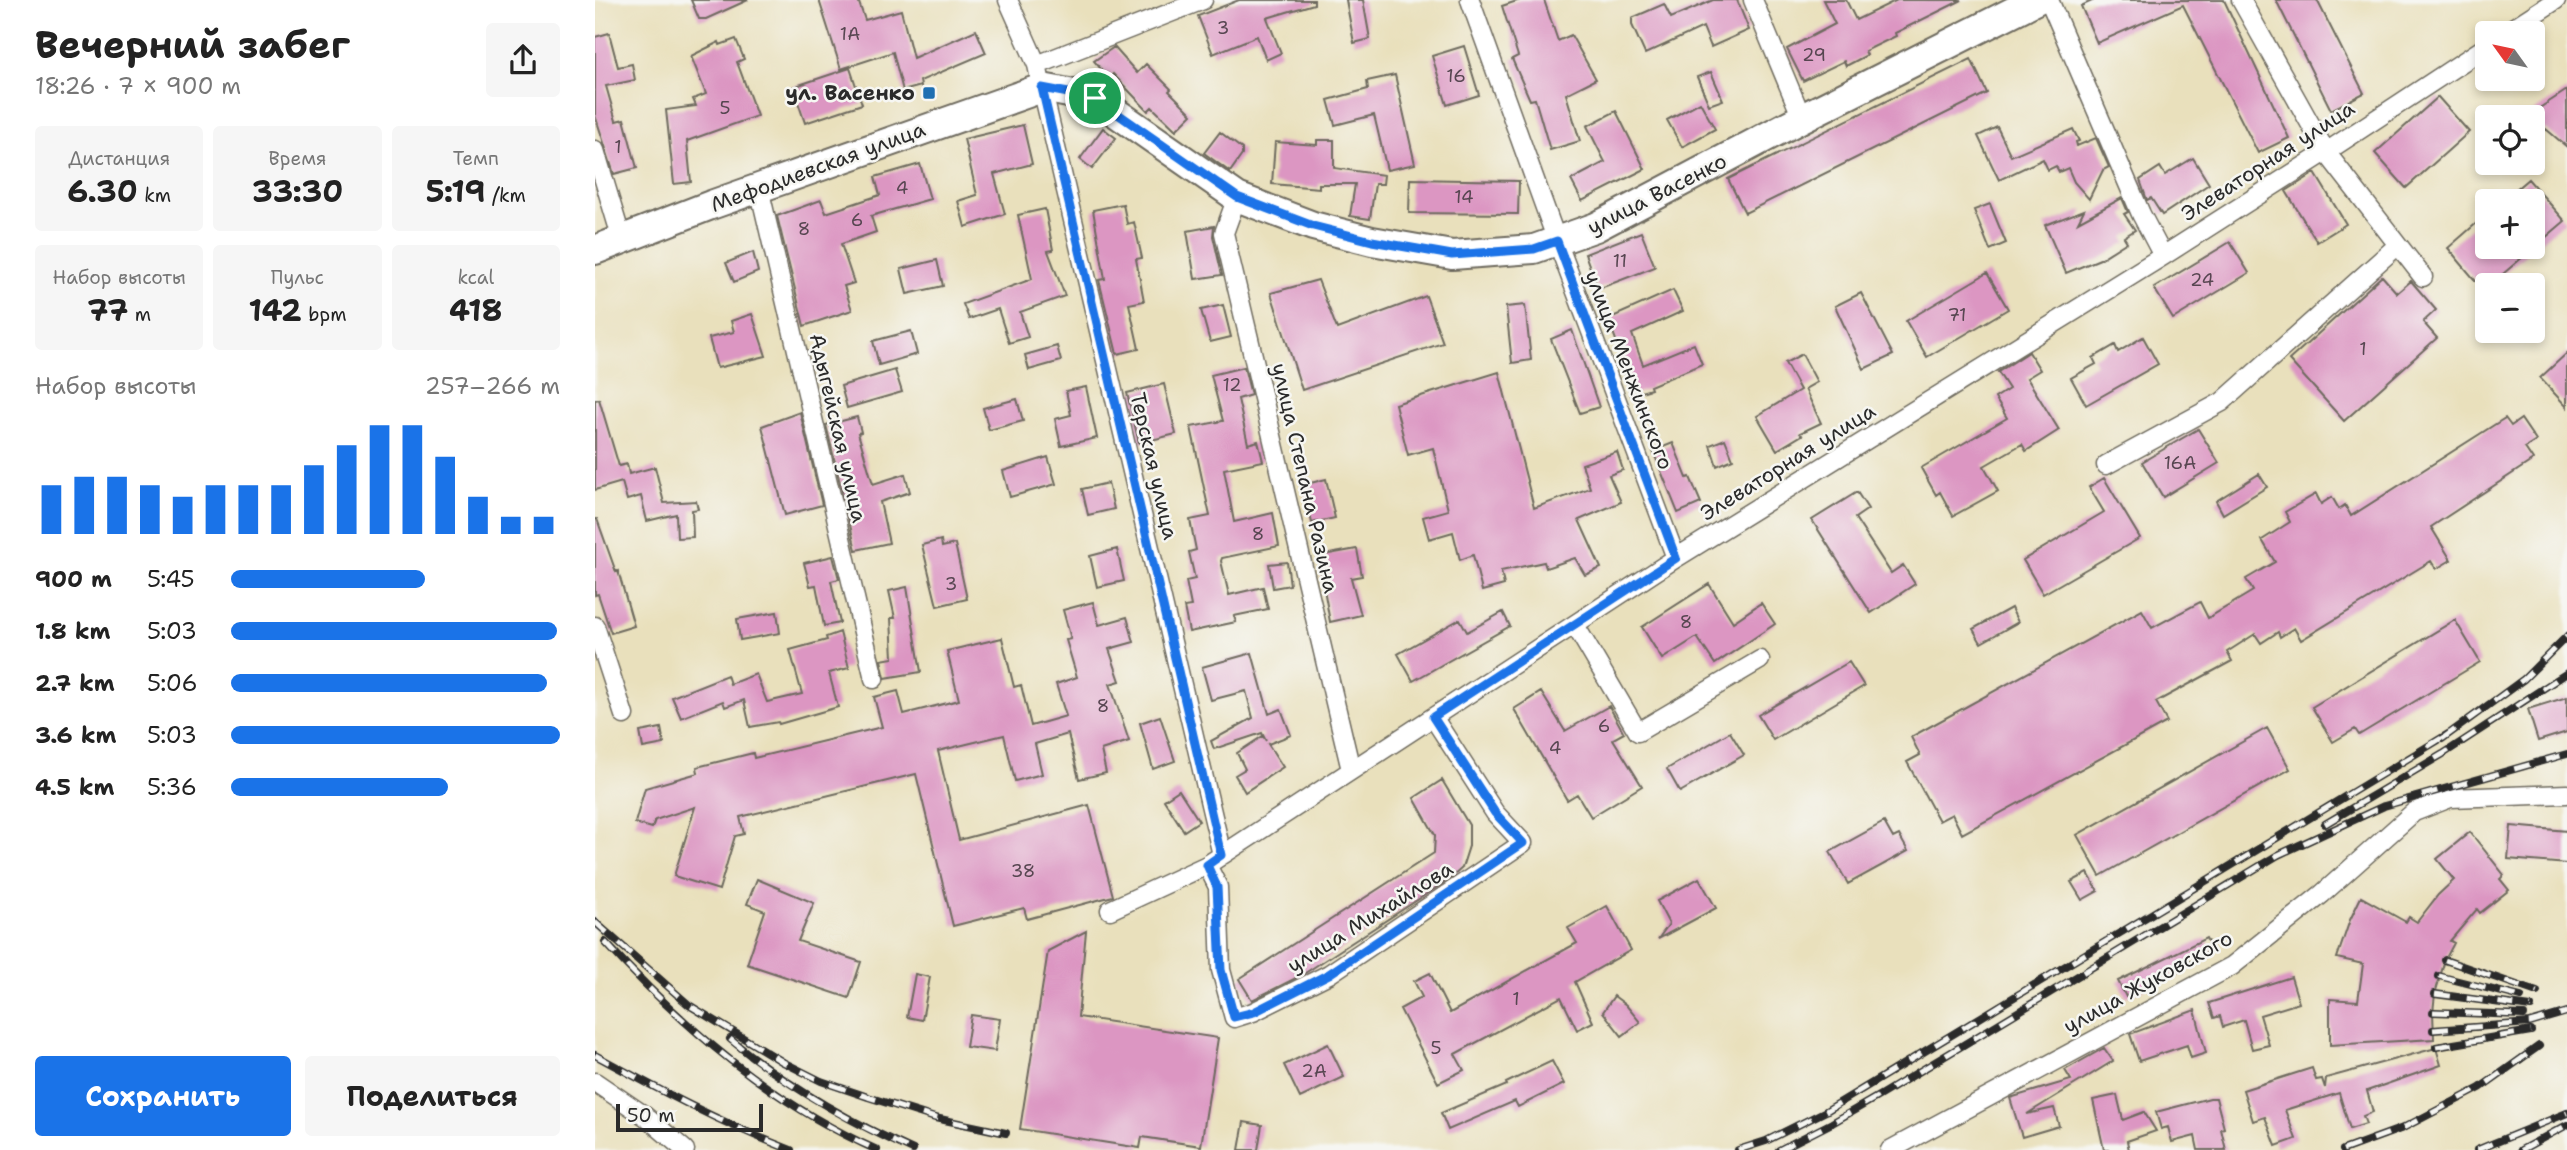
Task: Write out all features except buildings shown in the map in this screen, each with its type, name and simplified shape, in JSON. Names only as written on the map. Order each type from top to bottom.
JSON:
[{"type":"main road","name":"улица Васенко","points":[[1039,77],[1095,98],[1237,197],[1313,226],[1372,241],[1452,255],[1534,249],[1596,227],[2036,0]]},
{"type":"main road","name":"Мефодиевская улица","points":[[595,250],[1039,77]]},
{"type":"street","points":[[1008,0],[1039,77],[1203,0]]},
{"type":"street","name":"улица Менжинского","points":[[1470,0],[1676,558]]},
{"type":"street","points":[[1753,0],[1803,118]]},
{"type":"street","points":[[2049,0],[2141,214],[2163,256]]},
{"type":"street","points":[[2241,0],[2326,152],[2423,277]]},
{"type":"street","points":[[2524,21],[2556,0]]},
{"type":"street","name":"Элеваторная улица","points":[[1110,910],[1214,860],[1676,558],[2163,256],[2475,54]]},
{"type":"street","name":"Терская улица","points":[[1039,77],[1214,860],[1221,970],[1234,1017]]},
{"type":"street","points":[[595,150],[622,240]]},
{"type":"street","name":"Адыгейская улица","points":[[759,188],[874,679]]},
{"type":"street","name":"улица Степана Разина","points":[[1237,197],[1224,233],[1351,770]]},
{"type":"street","points":[[2106,465],[2222,402],[2398,245]]},
{"type":"street","points":[[1575,625],[1638,732],[1760,660]]},
{"type":"street","points":[[595,626],[624,715]]},
{"type":"street","name":"улица Михайлова","points":[[1234,1017],[1254,1012],[1329,974],[1523,843],[1495,813],[1433,717]]},
{"type":"street","name":"улица Жуковского","points":[[1890,1150],[2232,966],[2322,894],[2414,812],[2450,798],[2567,794]]},
{"type":"street","points":[[595,1082],[645,1116],[685,1150]]},
{"type":"railway","points":[[2442,739],[2524,679],[2567,636]]},
{"type":"railway","points":[[2325,824],[2443,754],[2567,673]]},
{"type":"railway","points":[[1738,1150],[1766,1141],[1826,1111],[2450,733]]},
{"type":"railway","points":[[1779,1150],[1882,1094],[2278,855],[2384,806],[2567,754]]},
{"type":"railway","points":[[595,922],[689,1005],[783,1062],[821,1081],[868,1097],[935,1118],[1006,1133]]},
{"type":"railway","points":[[605,942],[665,1003],[730,1060],[801,1109],[877,1150]]},
{"type":"railway","points":[[2445,960],[2537,992]]},
{"type":"railway","points":[[2439,976],[2521,997]]},
{"type":"railway","points":[[2435,994],[2531,1007]]},
{"type":"railway","points":[[2433,1012],[2524,1015]]},
{"type":"railway","points":[[2433,1030],[2530,1023],[2567,1012]]},
{"type":"railway","points":[[2436,1047],[2531,1031]]},
{"type":"railway","points":[[730,1039],[817,1101],[913,1150]]},
{"type":"railway","points":[[2343,1150],[2403,1128],[2480,1088],[2539,1046]]},
{"type":"railway","points":[[595,1055],[716,1118],[791,1150]]},
{"type":"railway","points":[[2477,1150],[2567,1113]]},
{"type":"railway","points":[[2521,1150],[2567,1125]]},
{"type":"place","name":"ул. Васенко","points":[[929,93]]},
{"type":"route","points":[[1042,88],[1095,98],[1237,197],[1313,226],[1372,241],[1452,255],[1534,249],[1557,241],[1676,558],[1433,717],[1495,813],[1523,843],[1329,974],[1254,1012],[1234,1017],[1221,970],[1217,887],[1207,865],[1221,855],[1042,88]]}]
